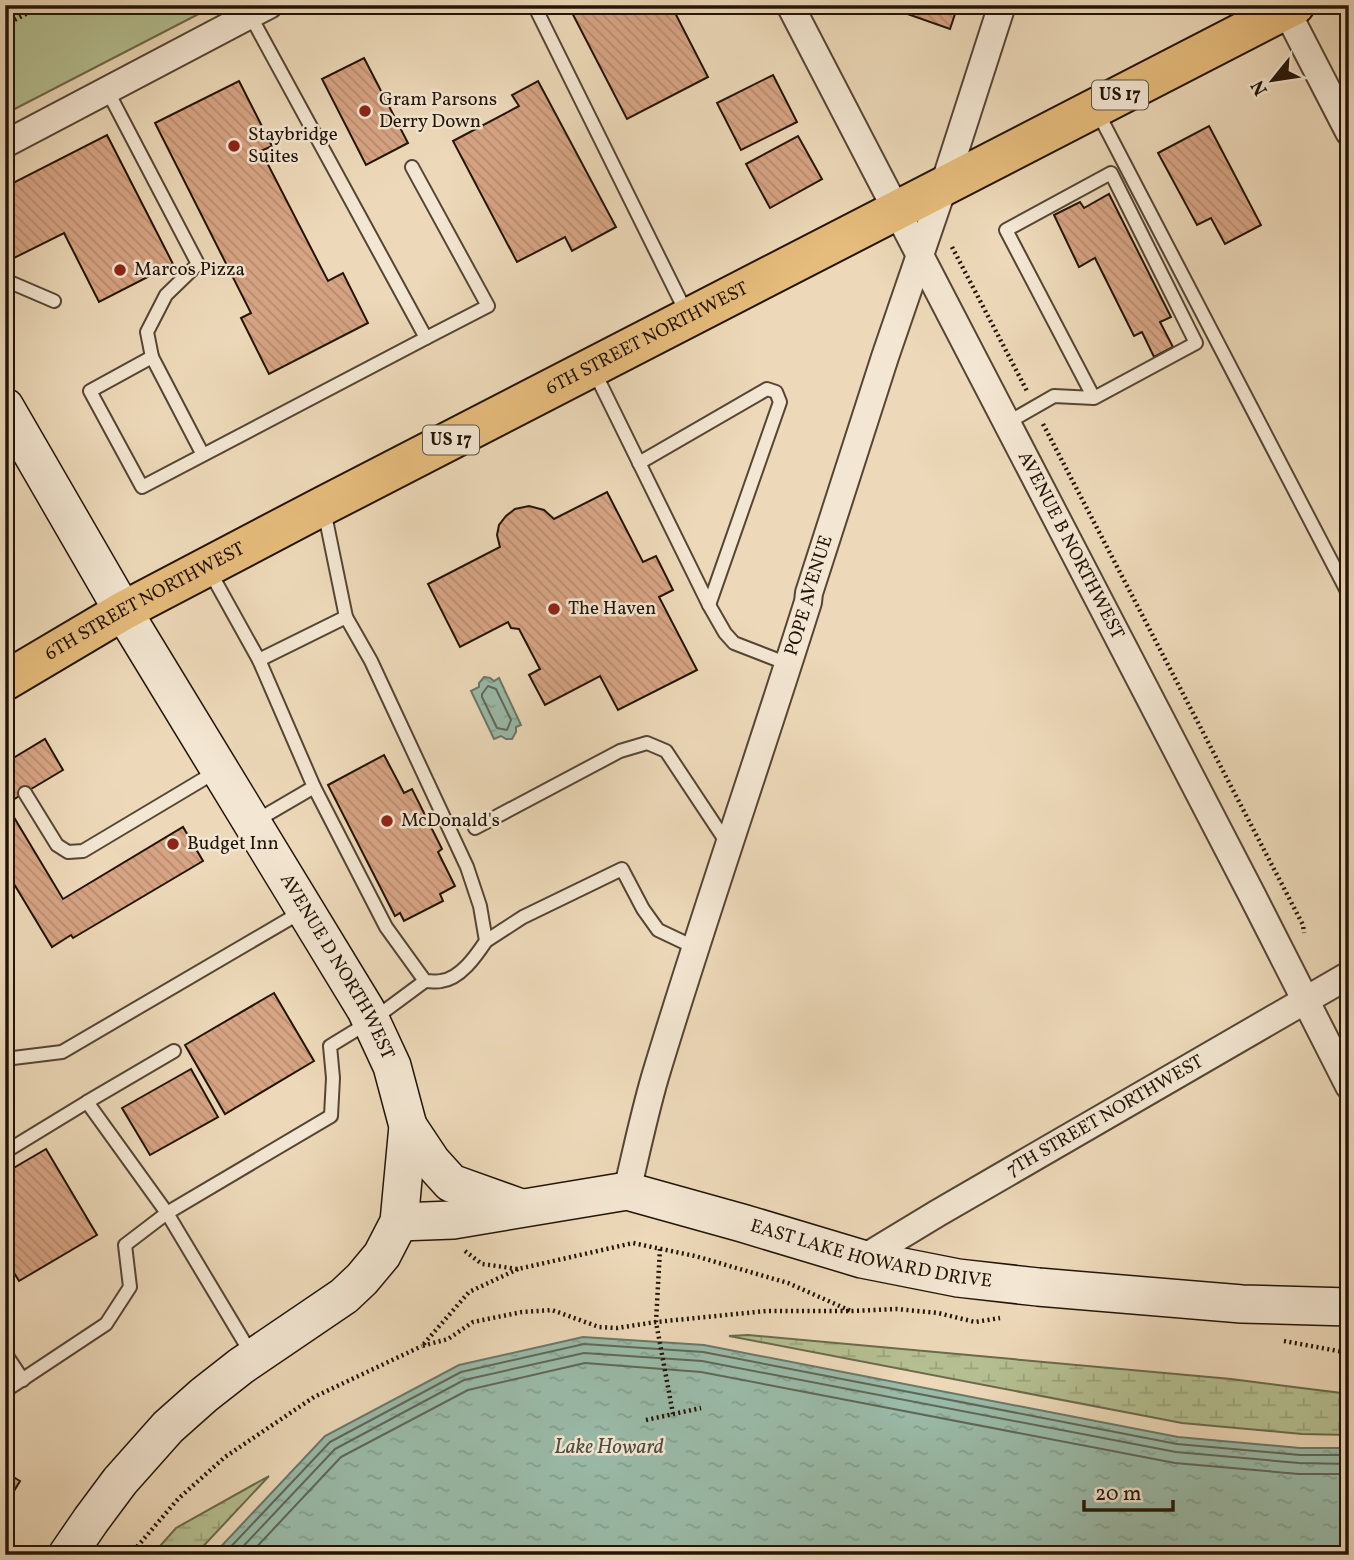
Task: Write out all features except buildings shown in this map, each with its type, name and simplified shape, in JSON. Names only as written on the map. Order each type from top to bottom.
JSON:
[{"type":"highway","name":"6TH STREET NORTHWEST","points":[[5,681],[123,611],[323,506],[1290,8]]},
{"type":"main road","name":"AVENUE D NORTHWEST","points":[[5,407],[123,611],[371,1021],[392,1066],[408,1126],[399,1222]]},
{"type":"main road","points":[[408,1126],[432,1162],[451,1183],[522,1209]]},
{"type":"main road","name":"EAST LAKE HOWARD DRIVE","points":[[399,1222],[453,1220],[627,1191],[862,1259],[958,1278],[1242,1304],[1349,1307]]},
{"type":"main road","points":[[67,1555],[120,1481],[168,1427],[204,1395],[253,1358],[344,1296],[382,1255],[399,1222]]},
{"type":"street","name":"AVENUE B NORTHWEST","points":[[790,5],[1349,1086]]},
{"type":"street","name":"POPE AVENUE","points":[[627,1191],[655,1079],[696,948],[813,580],[1002,5]]},
{"type":"street","points":[[1290,8],[1349,132]]},
{"type":"street","points":[[5,144],[260,10]]},
{"type":"street","name":"7TH STREET NORTHWEST","points":[[862,1259],[1349,975]]},
{"type":"lane","points":[[534,5],[689,317]]},
{"type":"lane","points":[[260,10],[426,338]]},
{"type":"lane","points":[[107,90],[198,264],[166,295],[147,332],[152,357],[203,455]]},
{"type":"lane","points":[[1092,110],[1116,166],[1111,173],[1006,230],[1094,398]]},
{"type":"lane","points":[[1092,110],[1349,595]]},
{"type":"lane","points":[[152,357],[90,391],[142,487],[488,306],[412,167]]},
{"type":"lane","points":[[1007,423],[1054,396],[1094,398],[1196,343],[1111,173]]},
{"type":"lane","points":[[5,281],[54,301]]},
{"type":"lane","points":[[593,367],[725,633],[734,642],[788,664]]},
{"type":"lane","points":[[639,463],[767,390],[776,392],[780,402],[709,605]]},
{"type":"lane","points":[[323,506],[346,617],[371,661],[467,867],[480,906],[486,941]]},
{"type":"lane","points":[[207,568],[259,660],[314,787],[386,927],[425,981]]},
{"type":"lane","points":[[259,660],[346,617]]},
{"type":"lane","points":[[475,828],[620,751],[647,743],[666,751],[729,846]]},
{"type":"lane","points":[[25,793],[57,845],[68,852],[83,851],[220,769]]},
{"type":"lane","points":[[252,823],[314,787]]},
{"type":"lane","points":[[5,1391],[106,1324],[130,1287],[125,1245],[167,1213],[331,1116],[333,1078],[330,1046],[371,1021],[425,981],[444,982],[457,974],[472,961],[486,941],[523,917],[622,869],[643,909],[658,930],[696,948]]},
{"type":"lane","points":[[7,1054],[62,1052],[305,910]]},
{"type":"lane","points":[[5,1152],[174,1051]]},
{"type":"lane","points":[[87,1102],[167,1213],[253,1358]]},
{"type":"lane","points":[[5,1353],[23,1380]]},
{"type":"path","points":[[5,25],[43,5]]},
{"type":"path","points":[[950,243],[1303,925],[1304,935]]},
{"type":"path","points":[[422,1346],[469,1292],[518,1269],[633,1243],[695,1256],[788,1283],[853,1311]]},
{"type":"path","points":[[660,1249],[656,1322],[674,1414]]},
{"type":"path","points":[[464,1250],[482,1264],[518,1269]]},
{"type":"path","points":[[130,1555],[178,1499],[225,1457],[314,1397],[422,1346],[448,1339],[473,1322],[522,1312],[552,1310],[599,1327],[617,1328],[766,1311],[897,1309],[938,1313],[975,1322],[1008,1317]]},
{"type":"path","points":[[1278,1339],[1349,1353]]},
{"type":"path","points":[[646,1420],[702,1408]]},
{"type":"green space","points":[[5,5],[216,5],[5,114]]},
{"type":"green space","points":[[748,1335],[1231,1379],[1349,1394],[1349,1435],[1302,1434],[1182,1423],[729,1336]]},
{"type":"green space","points":[[269,1476],[195,1555],[152,1555],[176,1528]]},
{"type":"water","points":[[484,677],[494,681],[499,678],[521,725],[516,727],[512,739],[501,736],[494,739],[471,691],[479,687]]},
{"type":"water","name":"Lake Howard","points":[[583,1337],[704,1345],[1178,1437],[1300,1448],[1349,1448],[1349,1555],[213,1555],[325,1436],[459,1365]]},
{"type":"place","name":"Gram Parsons Derry Down","points":[[365,111]]},
{"type":"place","name":"Staybridge Suites","points":[[234,146]]},
{"type":"place","name":"Marcos Pizza","points":[[120,270]]},
{"type":"place","name":"The Haven","points":[[554,609]]},
{"type":"place","name":"McDonald's","points":[[387,821]]},
{"type":"place","name":"Budget Inn","points":[[173,844]]}]
